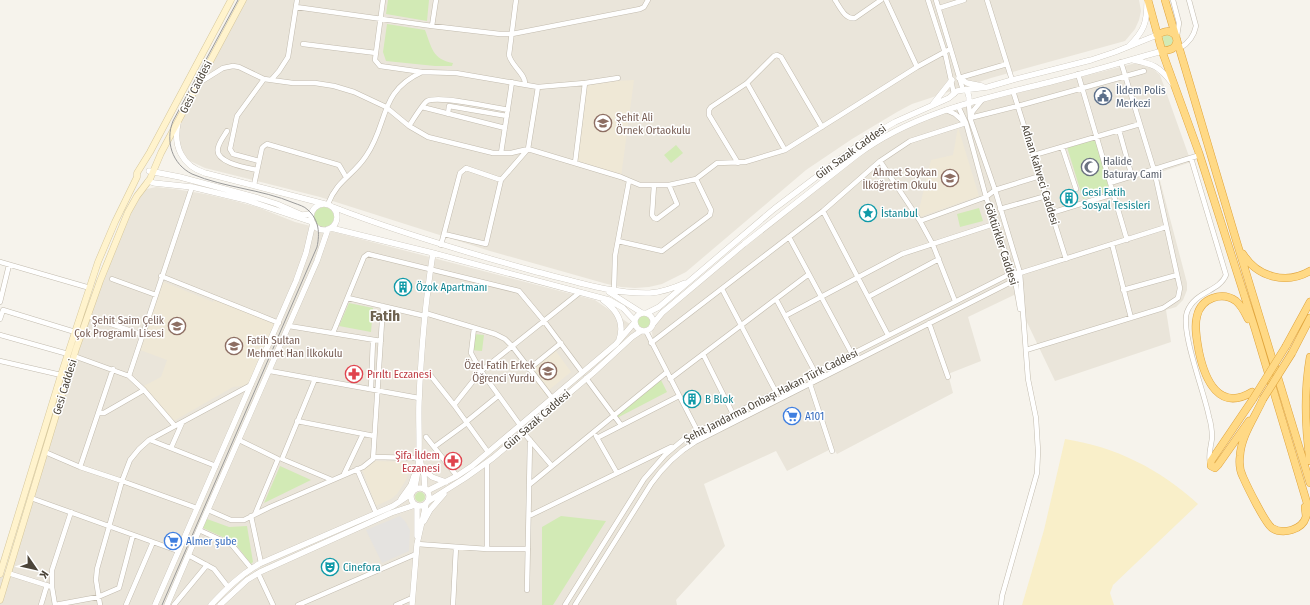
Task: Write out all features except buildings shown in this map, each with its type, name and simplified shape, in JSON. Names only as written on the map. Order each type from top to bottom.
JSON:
[{"type":"highway","points":[[1148,0],[1162,51],[1200,155],[1255,329],[1310,513]]},
{"type":"highway","points":[[1165,0],[1310,483]]},
{"type":"highway","points":[[1158,35],[1168,31],[1172,32],[1176,38],[1176,45],[1173,48],[1162,51]]},
{"type":"highway","points":[[1237,243],[1248,262],[1267,275],[1278,278],[1286,278],[1300,276],[1310,271]]},
{"type":"highway","points":[[1253,395],[1233,399],[1220,395],[1213,387],[1205,371],[1200,355],[1196,330],[1197,316],[1200,308],[1210,299],[1217,296],[1228,297],[1241,306],[1255,329]]},
{"type":"highway","points":[[1310,302],[1286,346],[1210,462],[1212,467],[1216,467],[1218,465],[1263,399],[1292,353],[1310,318]]},
{"type":"highway","points":[[1310,357],[1306,384],[1306,407],[1310,461]]},
{"type":"highway","points":[[1263,399],[1243,441],[1240,464],[1243,478],[1267,522],[1272,528],[1281,531],[1289,531],[1296,528],[1303,522],[1306,515],[1301,483]]},
{"type":"main road","name":"Gesi Caddesi","points":[[0,600],[45,452],[71,355],[75,332],[98,262],[137,174],[230,0]]},
{"type":"main road","name":"Gesi Caddesi","points":[[151,172],[243,0]]},
{"type":"main road","points":[[144,168],[151,172],[148,182],[140,182],[137,174],[144,168]]},
{"type":"main road","name":"Gesi Caddesi","points":[[0,574],[61,375],[88,316],[107,261],[124,221],[137,196],[148,182]]},
{"type":"street","points":[[272,79],[288,57],[297,0]]},
{"type":"street","points":[[383,0],[375,60],[380,66],[422,72],[456,73],[538,87],[585,83],[618,78]]},
{"type":"street","points":[[432,26],[436,0]]},
{"type":"street","points":[[516,0],[509,58],[515,68],[524,77],[525,84]]},
{"type":"street","points":[[296,7],[380,20],[500,34],[512,34],[640,9],[644,7],[648,0]]},
{"type":"street","points":[[835,0],[846,16],[855,18],[881,0]]},
{"type":"street","points":[[886,0],[918,66]]},
{"type":"street","points":[[928,0],[952,80],[954,94],[953,99],[955,104],[958,106]]},
{"type":"street","points":[[936,0],[959,78],[969,97],[969,104]]},
{"type":"street","points":[[939,8],[964,0]]},
{"type":"street","points":[[987,0],[1012,80]]},
{"type":"street","points":[[1128,48],[1140,35],[1145,25],[1148,0]]},
{"type":"street","points":[[1173,0],[1179,23],[1176,38]]},
{"type":"street","points":[[1180,48],[1190,41],[1196,26],[1189,0]]},
{"type":"street","name":"Gün Sazak Caddesi","points":[[644,313],[659,307],[774,209],[869,137],[888,125],[949,98],[957,91],[986,88],[1079,63],[1128,48],[1158,35]]},
{"type":"street","points":[[303,44],[376,53]]},
{"type":"street","points":[[197,84],[223,68],[230,66],[240,68],[264,79],[292,83],[337,86],[386,106],[408,126],[428,137],[486,152],[511,153],[528,150],[621,177],[640,185],[669,185],[696,179],[717,163],[745,162],[785,150],[918,66],[950,49]]},
{"type":"street","name":"Gün Sazak Caddesi","points":[[653,324],[662,313],[744,244],[866,149],[898,130],[958,106],[1162,51]]},
{"type":"street","points":[[738,162],[709,115],[709,112],[712,107],[747,84],[773,56],[780,56],[822,127]]},
{"type":"street","points":[[1130,60],[1148,63],[1157,67],[1164,72],[1177,90]]},
{"type":"street","points":[[1026,350],[1163,308],[1178,298],[1180,288],[1154,170],[1121,62]]},
{"type":"street","points":[[959,78],[1007,64]]},
{"type":"street","points":[[970,118],[1144,71]]},
{"type":"street","points":[[329,205],[337,186],[360,164],[369,152],[380,128],[386,106],[392,96],[400,87],[422,72]]},
{"type":"street","points":[[1078,74],[1127,240]]},
{"type":"street","points":[[959,78],[967,83],[986,88]]},
{"type":"street","points":[[259,161],[233,154],[230,148],[237,116],[264,79]]},
{"type":"street","points":[[932,105],[952,80]]},
{"type":"street","points":[[501,153],[512,82]]},
{"type":"street","points":[[575,163],[585,83]]},
{"type":"street","points":[[747,84],[785,150]]},
{"type":"street","points":[[444,234],[486,244],[501,180],[528,150],[538,87]]},
{"type":"street","name":"Adnan Kahveci Caddesi","points":[[1014,91],[1066,259]]},
{"type":"street","points":[[408,126],[428,101],[445,99],[508,110]]},
{"type":"street","points":[[970,118],[973,111],[982,100]]},
{"type":"street","name":"Göktürkler Caddesi","points":[[969,104],[970,118],[995,190],[1020,273],[1025,336]]},
{"type":"street","points":[[448,114],[449,106],[507,116]]},
{"type":"street","name":"Göktürkler Caddesi","points":[[958,106],[966,123],[994,224],[1015,280],[1025,336]]},
{"type":"street","points":[[422,107],[505,128]]},
{"type":"street","points":[[946,110],[955,114],[966,123]]},
{"type":"street","points":[[178,121],[176,135],[182,158],[190,166],[201,172],[329,205],[389,228],[442,245],[605,290],[643,293],[660,292],[690,281]]},
{"type":"street","points":[[652,343],[823,210],[880,161],[910,141],[966,123]]},
{"type":"street","points":[[1034,155],[1140,124]]},
{"type":"street","points":[[1119,130],[1132,177]]},
{"type":"street","points":[[227,131],[218,148],[219,155],[234,165],[257,170]]},
{"type":"street","points":[[254,185],[263,147],[268,144],[339,165],[346,177]]},
{"type":"street","points":[[1062,147],[1076,189]]},
{"type":"street","points":[[1110,183],[1200,155]]},
{"type":"street","points":[[1191,158],[1226,275],[1223,282],[1218,286],[1199,296],[1186,314],[1187,335],[1209,416],[1212,438],[1209,456],[1210,462]]},
{"type":"street","points":[[880,161],[920,221],[933,245],[956,301]]},
{"type":"street","points":[[442,245],[462,170],[466,168],[501,180]]},
{"type":"street","points":[[151,172],[180,177],[258,198],[277,204],[302,215],[311,214]]},
{"type":"street","points":[[920,221],[986,197],[995,190],[1040,176]]},
{"type":"street","points":[[618,241],[662,251],[709,216],[711,210],[696,179]]},
{"type":"street","points":[[614,291],[615,256],[629,181]]},
{"type":"street","points":[[148,182],[154,184],[192,187],[256,202],[312,223],[320,229],[329,229],[433,254],[609,300],[620,306],[634,322],[637,329],[643,331],[652,343],[698,432]]},
{"type":"street","points":[[654,185],[652,215],[657,219],[677,204],[669,185]]},
{"type":"street","points":[[129,376],[161,276],[192,187]]},
{"type":"street","points":[[1051,213],[1113,194]]},
{"type":"street","points":[[1000,209],[1046,196]]},
{"type":"street","points":[[155,605],[279,323],[305,259],[312,223],[311,214],[315,207],[320,204],[329,205],[337,214],[335,224],[329,229],[270,371],[167,605]]},
{"type":"street","points":[[823,210],[888,336]]},
{"type":"street","points":[[785,316],[857,276],[902,254],[994,224]]},
{"type":"street","name":"Şehit Jandarma Onbaşı Hakan Türk Caddesi","points":[[565,605],[644,479],[659,461],[678,444],[698,432],[815,372],[1012,273],[1020,273],[1166,227]]},
{"type":"street","points":[[789,237],[852,354]]},
{"type":"street","points":[[1112,244],[1131,318]]},
{"type":"street","points":[[333,333],[366,254],[368,254],[516,290],[523,294],[582,372]]},
{"type":"street","points":[[417,544],[416,505],[411,499],[418,477],[420,398],[425,315],[433,254]]},
{"type":"street","points":[[868,297],[939,259]]},
{"type":"street","points":[[0,262],[90,288]]},
{"type":"street","points":[[0,302],[9,264]]},
{"type":"street","name":"Şehit Jandarma Onbaşı Hakan Türk Caddesi","points":[[575,605],[645,492],[668,462],[684,449],[695,442],[1015,280],[1020,273]]},
{"type":"street","points":[[670,379],[809,274]]},
{"type":"street","points":[[161,276],[279,323]]},
{"type":"street","points":[[1123,290],[1177,276]]},
{"type":"street","points":[[112,279],[156,295]]},
{"type":"street","points":[[722,289],[776,392]]},
{"type":"street","points":[[605,290],[652,317],[653,324],[651,328],[643,331]]},
{"type":"street","points":[[454,405],[481,372],[579,293]]},
{"type":"street","points":[[348,298],[425,315],[498,335],[512,346],[552,398]]},
{"type":"street","points":[[601,299],[619,318],[621,330],[618,342]]},
{"type":"street","points":[[776,299],[815,372]]},
{"type":"street","points":[[208,510],[234,521],[244,520],[357,469],[373,459],[383,306]]},
{"type":"street","points":[[0,319],[3,310],[75,332]]},
{"type":"street","points":[[634,322],[638,315],[644,313]]},
{"type":"street","points":[[88,316],[143,335]]},
{"type":"street","name":"Gün Sazak Caddesi","points":[[426,491],[457,476],[488,452],[618,342],[634,322]]},
{"type":"street","points":[[929,323],[948,377]]},
{"type":"street","points":[[289,326],[381,341]]},
{"type":"street","points":[[474,328],[471,353],[481,372],[520,425]]},
{"type":"street","name":"Gün Sazak Caddesi","points":[[426,503],[487,463],[632,337],[643,331]]},
{"type":"street","points":[[0,335],[71,355],[129,376],[144,390],[175,426]]},
{"type":"street","points":[[1001,605],[1002,596],[1037,473],[1038,451],[1036,418],[1028,379],[1025,336]]},
{"type":"street","points":[[371,389],[373,340]]},
{"type":"street","points":[[529,369],[561,343]]},
{"type":"street","points":[[703,354],[733,414]]},
{"type":"street","points":[[0,361],[61,375]]},
{"type":"street","points":[[80,467],[113,369]]},
{"type":"street","points":[[270,371],[420,398]]},
{"type":"street","points":[[529,485],[666,372]]},
{"type":"street","points":[[431,376],[488,452]]},
{"type":"street","points":[[586,378],[621,425]]},
{"type":"street","points":[[261,563],[253,515],[280,459],[315,379]]},
{"type":"street","points":[[810,384],[832,451]]},
{"type":"street","points":[[100,605],[96,580],[97,570],[122,481],[133,456],[150,440],[251,385]]},
{"type":"street","points":[[98,413],[104,413],[144,390]]},
{"type":"street","points":[[434,448],[498,396]]},
{"type":"street","points":[[597,438],[679,396]]},
{"type":"street","points":[[297,421],[374,436]]},
{"type":"street","points":[[171,448],[182,423]]},
{"type":"street","points":[[523,432],[552,466]]},
{"type":"street","points":[[594,432],[617,473]]},
{"type":"street","points":[[344,474],[363,434]]},
{"type":"street","points":[[426,437],[457,476]]},
{"type":"street","points":[[150,440],[216,466]]},
{"type":"street","points":[[239,440],[280,459],[332,480]]},
{"type":"street","points":[[527,590],[530,440]]},
{"type":"street","points":[[529,516],[678,444]]},
{"type":"street","points":[[45,452],[80,467],[197,508]]},
{"type":"street","points":[[373,457],[419,458]]},
{"type":"street","points":[[412,605],[417,544],[426,503],[429,496],[426,491],[423,469],[419,458]]},
{"type":"street","points":[[393,506],[404,496],[411,485],[419,458]]},
{"type":"street","points":[[487,463],[487,549]]},
{"type":"street","points":[[357,469],[376,513]]},
{"type":"street","points":[[423,469],[432,477],[446,482]]},
{"type":"street","points":[[419,534],[430,510],[451,487]]},
{"type":"street","points":[[211,605],[228,586],[251,568],[393,506],[418,488],[426,491]]},
{"type":"street","points":[[31,498],[178,551]]},
{"type":"street","points":[[220,605],[247,580],[258,573],[395,512],[416,505],[421,506],[426,503]]},
{"type":"street","points":[[41,605],[49,586],[52,570],[70,512]]},
{"type":"street","points":[[199,530],[232,545],[251,568]]},
{"type":"street","points":[[49,586],[55,605],[98,596],[119,588],[133,534]]},
{"type":"street","points":[[126,605],[153,542]]},
{"type":"street","points":[[417,544],[487,549],[528,549]]},
{"type":"street","points":[[453,605],[456,547]]},
{"type":"street","points":[[298,605],[416,554]]},
{"type":"street","points":[[188,555],[214,569],[228,586]]},
{"type":"street","points":[[174,605],[207,565]]},
{"type":"street","points":[[8,573],[49,586]]},
{"type":"street","points":[[258,573],[273,605]]},
{"type":"street","points":[[396,605],[412,598]]},
{"type":"shaded area","points":[[244,0],[1139,0],[1141,11],[1135,29],[1125,41],[991,78],[912,104],[897,112],[852,139],[806,170],[686,272],[662,284],[635,288],[607,284],[490,251],[320,197],[205,168],[190,161],[184,155],[178,140],[180,123]]},
{"type":"shaded area","points":[[1132,64],[1140,64],[1152,68],[1160,75],[1191,162],[1158,173],[1187,283],[1187,290],[1183,300],[1176,307],[1166,310],[1171,342],[1055,381],[1014,295],[968,317],[981,361],[948,374],[953,393],[837,454],[833,448],[787,471],[776,451],[704,484],[725,546],[676,600],[677,605],[0,605],[0,574],[9,576],[93,302],[133,205],[144,190],[156,187],[175,189],[231,200],[257,207],[295,222],[595,300],[653,340],[652,332],[655,323],[712,273],[833,176],[872,147],[909,126],[951,110]]},
{"type":"shaded area","name":"Şehit Ali Örnek Ortaokulu","points":[[634,80],[621,177],[575,163],[582,83]]},
{"type":"shaded area","name":"Ahmet Soykan İlköğretim Okulu","points":[[958,127],[979,196],[917,218],[931,160],[953,155]]},
{"type":"shaded area","points":[[161,281],[213,302],[215,297],[279,323],[251,385],[233,387],[172,422],[142,387],[161,377],[167,360],[140,350]]},
{"type":"shaded area","name":"Özel Fatih Erkek Öğrenci Yurdu","points":[[553,347],[571,372],[544,394],[526,369]]},
{"type":"shaded area","points":[[374,461],[410,462],[406,480],[397,494],[391,499],[376,506],[362,469]]},
{"type":"shaded area","points":[[400,516],[410,530],[409,551],[382,563],[366,530]]},
{"type":"green space","points":[[388,0],[429,0],[427,21],[386,14]]},
{"type":"green space","points":[[387,24],[425,30],[431,47],[437,56],[453,63],[452,66],[435,66],[386,61],[383,52]]},
{"type":"green space","points":[[1165,35],[1169,35],[1173,41],[1169,47],[1165,47],[1161,43],[1161,39]]},
{"type":"green space","points":[[1095,139],[1111,190],[1083,199],[1067,147]]},
{"type":"green space","points":[[676,145],[683,153],[671,163],[664,155]]},
{"type":"green space","points":[[324,207],[331,210],[334,217],[331,224],[324,227],[317,224],[314,217],[317,210]]},
{"type":"green space","points":[[979,208],[983,221],[960,227],[957,214]]},
{"type":"green space","points":[[349,303],[373,308],[371,332],[339,326]]},
{"type":"green space","points":[[642,316],[646,316],[650,322],[646,328],[642,328],[638,324],[638,320]]},
{"type":"green space","points":[[473,334],[484,335],[482,351],[471,350]]},
{"type":"green space","points":[[660,378],[667,392],[617,418],[615,415]]},
{"type":"green space","points":[[280,466],[311,480],[264,503]]},
{"type":"green space","points":[[418,492],[422,492],[424,493],[424,501],[418,502],[415,499],[415,495]]},
{"type":"green space","points":[[561,516],[606,521],[553,605],[542,605],[542,527]]},
{"type":"green space","points":[[207,519],[229,527],[247,526],[253,562],[251,564],[237,546],[227,539],[203,528]]},
{"type":"sand","points":[[1065,439],[1102,448],[1136,461],[1168,480],[1198,504],[1113,585],[1110,593],[1114,605],[1022,605],[1044,530]]},
{"type":"tram line","points":[[162,605],[318,242],[318,227],[312,214],[305,208],[281,198],[205,179],[192,174],[179,164],[172,151],[170,136],[173,121],[238,0]]},
{"type":"place","name":"İldem Polis Merkezi","points":[[1103,96]]},
{"type":"place","name":"Şehit Ali Örnek Ortaokulu","points":[[603,123]]},
{"type":"place","name":"Halide Baturay Cami","points":[[1090,167]]},
{"type":"place","name":"Ahmet Soykan İlköğretim Okulu","points":[[950,178]]},
{"type":"place","name":"Gesi Fatih Sosyal Tesisleri","points":[[1069,198]]},
{"type":"place","name":"İstanbul","points":[[868,213]]},
{"type":"place","name":"Özok Apartmanı","points":[[403,287]]},
{"type":"place","name":"Şehit Saim Çelik Çok Programlı Lisesi","points":[[177,326]]},
{"type":"place","name":"Fatih Sultan Mehmet Han İlkokulu","points":[[234,346]]},
{"type":"place","name":"Özel Fatih Erkek Öğrenci Yurdu","points":[[548,371]]},
{"type":"place","name":"Pırıltı Eczanesi","points":[[354,374]]},
{"type":"place","name":"B Blok","points":[[692,399]]},
{"type":"place","name":"A101","points":[[792,416]]},
{"type":"place","name":"Şifa İldem Eczanesi","points":[[453,461]]},
{"type":"place","name":"Almer şube","points":[[173,541]]},
{"type":"place","name":"Cinefora","points":[[330,567]]},
{"type":"district","name":"Fatih","points":[[385,316]]}]
